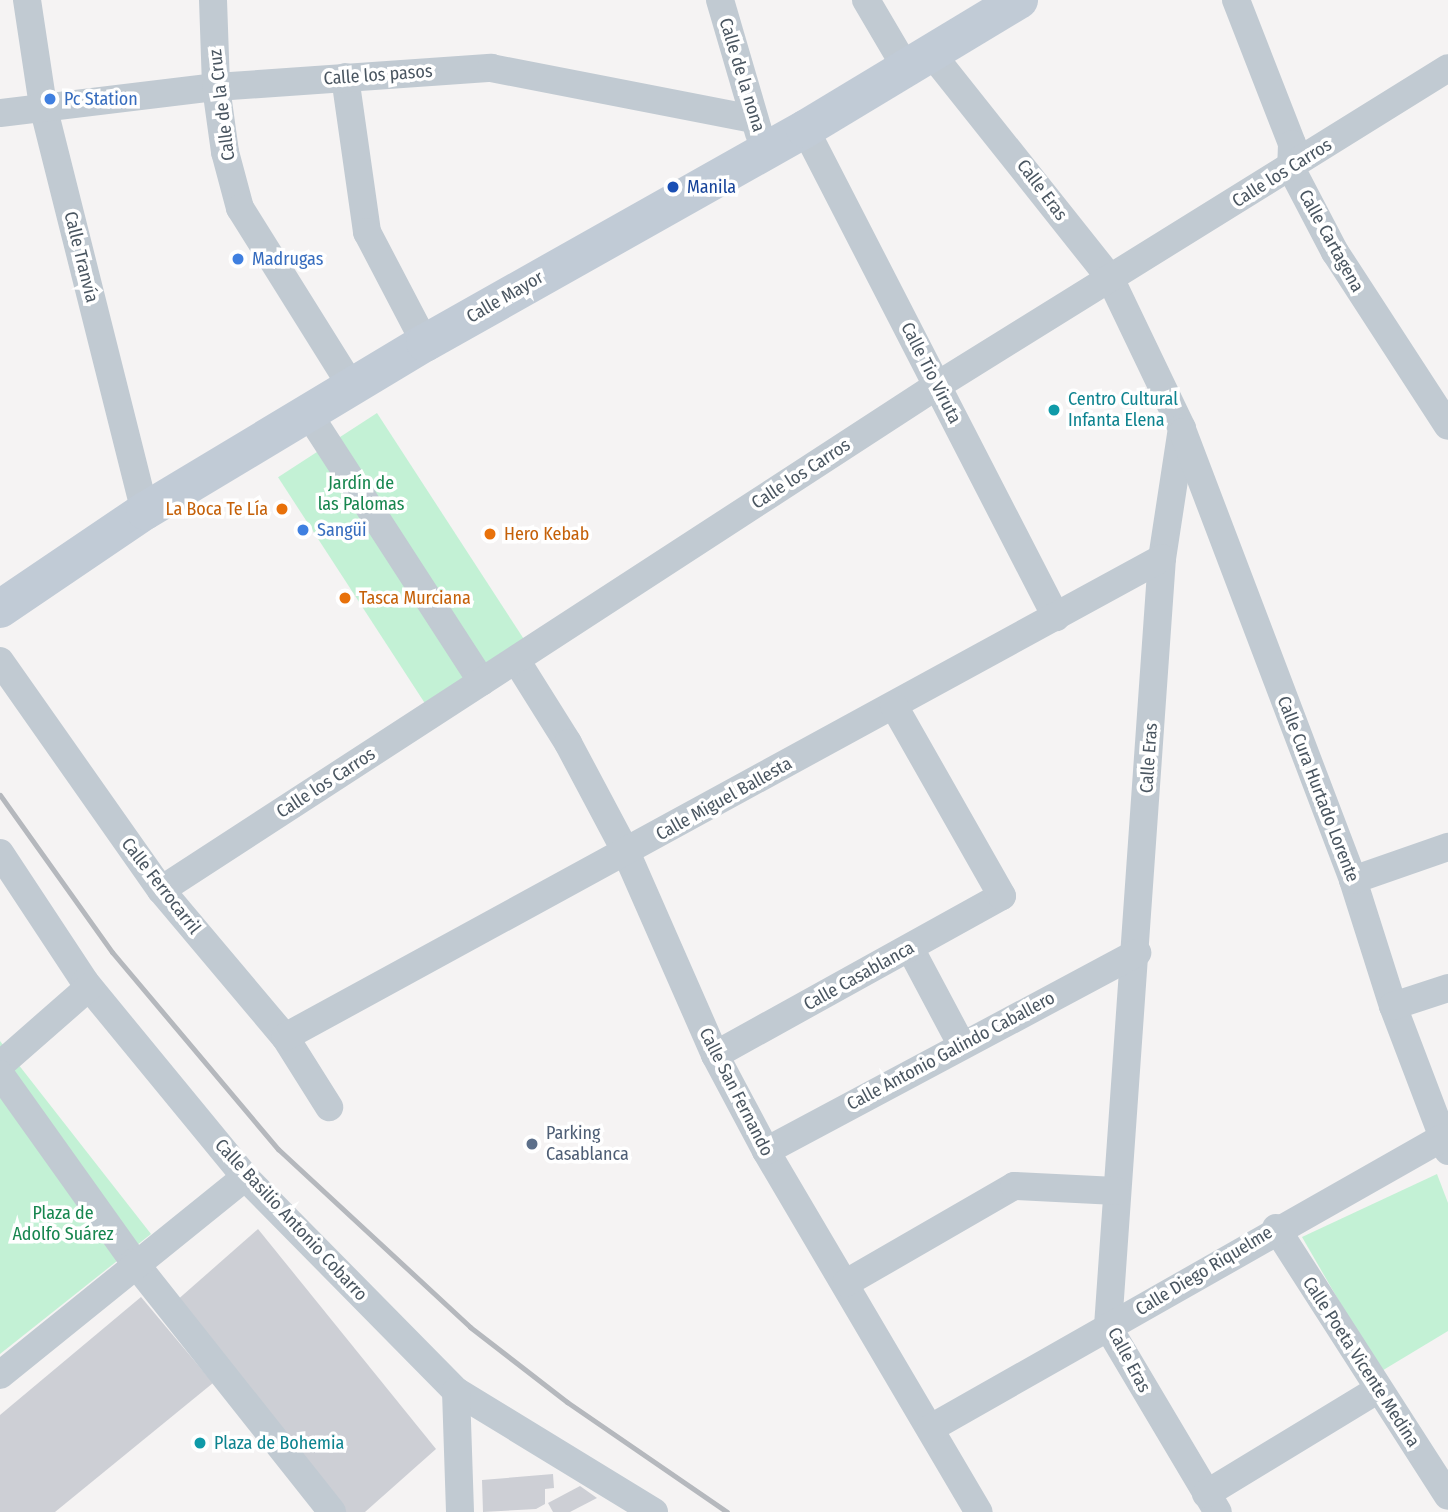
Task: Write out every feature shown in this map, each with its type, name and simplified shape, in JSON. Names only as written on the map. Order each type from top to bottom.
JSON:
[{"type":"main road","name":"Calle Mayor","points":[[0,609],[145,511],[425,343],[759,134],[805,130],[1019,0]]},
{"type":"street","name":"Calle Tranvía","points":[[27,0],[43,106],[145,511]]},
{"type":"street","name":"Calle de la Cruz","points":[[214,0],[216,87],[225,152],[240,208],[352,387]]},
{"type":"street","name":"Calle de la nona","points":[[720,0],[759,134]]},
{"type":"street","name":"Calle Eras","points":[[866,0],[1110,278],[1182,428],[1162,558],[1137,953],[1116,1191],[1108,1327],[1212,1503]]},
{"type":"street","name":"Calle Cartagena","points":[[1236,0],[1292,144],[1291,168],[1348,273],[1448,426]]},
{"type":"street","name":"Calle los pasos","points":[[0,113],[216,87],[491,68],[759,134]]},
{"type":"street","name":"Calle los Carros","points":[[161,890],[938,385],[1448,68]]},
{"type":"street","points":[[345,76],[367,232],[425,343]]},
{"type":"street","name":"Calle Tio Viruta","points":[[805,130],[1056,617]]},
{"type":"street","points":[[308,412],[482,682]]},
{"type":"street","name":"Calle Cura Hurtado Lorente","points":[[1182,428],[1353,880],[1393,1006],[1445,1144]]},
{"type":"street","name":"Calle Miguel Ballesta","points":[[285,1037],[1162,558]]},
{"type":"street","name":"Calle Ferrocarril","points":[[0,660],[161,890],[285,1037],[329,1107]]},
{"type":"street","name":"Calle San Fernando","points":[[516,660],[568,743],[626,852],[715,1055],[766,1151],[979,1512]]},
{"type":"street","name":"Calle Casablanca","points":[[715,1055],[1002,896],[894,706]]},
{"type":"street","points":[[1353,880],[1448,847]]},
{"type":"street","name":"Calle Basilio Antonio Cobarro","points":[[0,853],[89,987],[246,1177],[456,1391],[653,1512]]},
{"type":"street","points":[[910,948],[961,1044]]},
{"type":"street","name":"Calle Antonio Galindo Caballero","points":[[766,1151],[961,1044],[1137,953]]},
{"type":"street","points":[[0,1065],[89,987]]},
{"type":"street","points":[[1393,1006],[1448,988]]},
{"type":"street","points":[[0,1074],[134,1262],[332,1512]]},
{"type":"street","name":"Calle Diego Riquelme","points":[[931,1428],[1276,1228],[1445,1144]]},
{"type":"street","points":[[0,1375],[134,1262],[246,1177]]},
{"type":"street","points":[[846,1283],[1014,1186],[1116,1191]]},
{"type":"street","name":"Calle Poeta Vicente Medina","points":[[1276,1228],[1377,1390],[1448,1496]]},
{"type":"street","points":[[1212,1503],[1377,1390]]},
{"type":"street","points":[[456,1391],[460,1512]]},
{"type":"green space","name":"Jardín de las Palomas","points":[[377,413],[524,639],[425,703],[278,477]]},
{"type":"green space","name":"Plaza de Adolfo Suárez","points":[[0,1041],[151,1234],[0,1354]]},
{"type":"green space","points":[[1437,1174],[1448,1203],[1448,1331],[1380,1372],[1302,1237]]},
{"type":"building","points":[[258,1229],[436,1449],[365,1512],[346,1512],[175,1302]]},
{"type":"building","points":[[141,1297],[213,1383],[55,1512],[0,1512],[0,1415]]},
{"type":"building","points":[[553,1474],[554,1488],[545,1489],[545,1504],[536,1509],[483,1512],[482,1480]]},
{"type":"building","points":[[580,1486],[597,1498],[570,1512],[553,1512],[548,1503]]},
{"type":"railway","points":[[0,795],[112,952],[278,1149],[470,1327],[567,1402],[727,1512]]},
{"type":"place","name":"Pc Station","points":[[50,99]]},
{"type":"place","name":"Manila","points":[[673,187]]},
{"type":"place","name":"Madrugas","points":[[238,259]]},
{"type":"place","name":"Centro Cultural Infanta Elena","points":[[1054,410]]},
{"type":"place","name":"La Boca Te Lía","points":[[282,509]]},
{"type":"place","name":"Sangüi","points":[[303,530]]},
{"type":"place","name":"Hero Kebab","points":[[490,534]]},
{"type":"place","name":"Tasca Murciana","points":[[345,598]]},
{"type":"place","name":"Parking Casablanca","points":[[532,1144]]},
{"type":"place","name":"Plaza de Bohemia","points":[[200,1443]]}]
